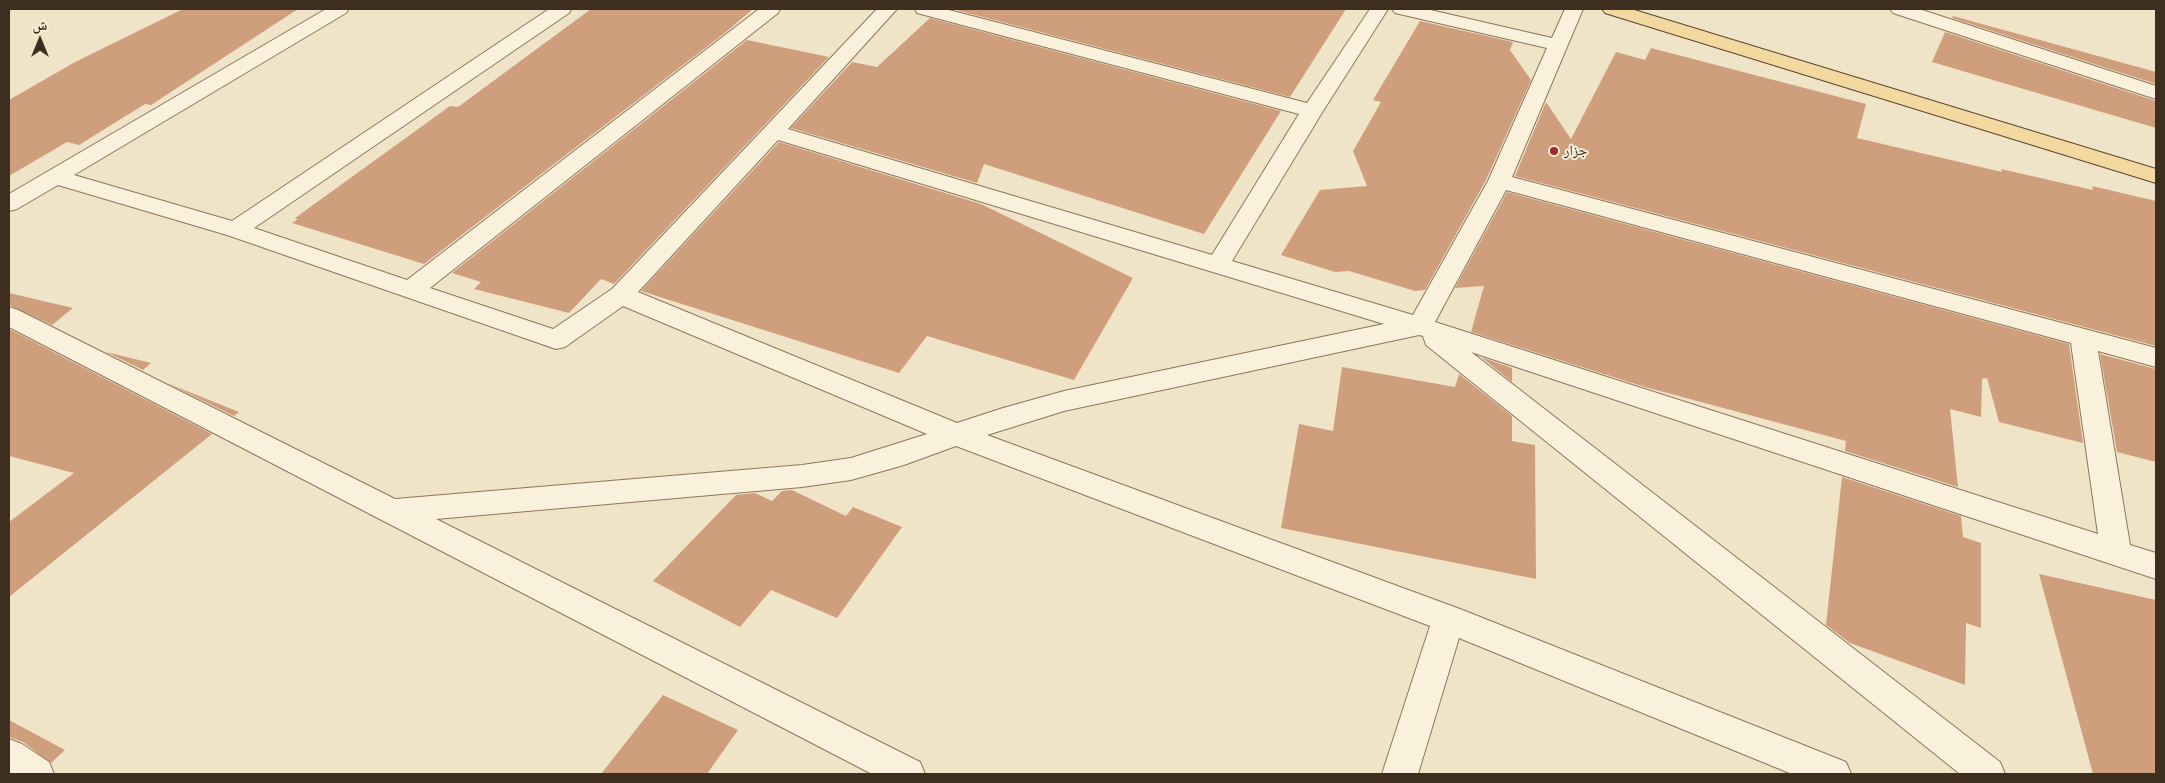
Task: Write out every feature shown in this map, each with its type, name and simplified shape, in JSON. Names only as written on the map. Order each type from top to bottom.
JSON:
[{"type":"main road","points":[[1612,9],[2156,176]]},
{"type":"street","points":[[9,204],[339,9]]},
{"type":"street","points":[[235,230],[562,9]]},
{"type":"street","points":[[412,289],[771,9]]},
{"type":"street","points":[[56,177],[235,230],[412,289],[556,340],[620,295],[887,9]]},
{"type":"street","points":[[924,9],[1312,111]]},
{"type":"street","points":[[1217,266],[1312,111],[1379,9]]},
{"type":"street","points":[[1402,9],[1558,45]]},
{"type":"street","points":[[392,511],[802,476],[860,467],[894,458],[1003,418],[1064,401],[1420,326],[1499,181],[1574,9]]},
{"type":"street","points":[[1900,9],[2156,93]]},
{"type":"street","points":[[772,131],[1420,326],[2156,566]]},
{"type":"street","points":[[1499,181],[2156,357]]},
{"type":"street","points":[[620,295],[957,435],[1448,619],[1833,774]]},
{"type":"street","points":[[9,316],[907,774]]},
{"type":"street","points":[[1420,326],[1987,774]]},
{"type":"street","points":[[2083,338],[2116,553]]},
{"type":"street","points":[[1400,774],[1448,619]]},
{"type":"street","points":[[9,756],[36,774]]},
{"type":"building","points":[[183,9],[298,9],[151,105],[145,104],[79,145],[67,142],[9,176],[9,100],[75,62]]},
{"type":"building","points":[[591,9],[753,9],[726,32],[424,264],[292,223],[298,219],[295,218],[450,106],[458,107]]},
{"type":"building","points":[[952,9],[1346,9],[1290,97]]},
{"type":"building","points":[[1953,16],[2156,72],[2156,84],[1952,18]]},
{"type":"building","points":[[930,18],[1281,111],[1204,234],[984,164],[977,183],[791,128],[852,62],[877,67]]},
{"type":"building","points":[[1420,21],[1513,42],[1510,50],[1531,80],[1486,180],[1425,290],[1415,291],[1349,271],[1335,272],[1281,255],[1320,190],[1367,186],[1353,151],[1381,102],[1373,100]]},
{"type":"building","points":[[1945,32],[2156,101],[2156,128],[1932,62]]},
{"type":"building","points":[[747,40],[829,57],[614,284],[601,279],[569,313],[474,289],[481,282],[452,273]]},
{"type":"building","points":[[1651,48],[1866,104],[1857,138],[2002,172],[2001,169],[2093,190],[2092,186],[2156,201],[2156,346],[1515,176],[1546,102],[1571,139],[1616,52],[1645,60]]},
{"type":"building","points":[[779,142],[981,204],[1133,278],[1074,380],[927,336],[899,373],[641,291]]},
{"type":"building","points":[[1507,192],[2069,344],[2083,443],[1999,422],[1987,378],[1982,379],[1981,417],[1950,409],[1958,487],[1845,451],[1846,441],[1645,387],[1471,332],[1484,286],[1455,288]]},
{"type":"building","points":[[9,293],[73,308],[52,325],[9,305]]},
{"type":"building","points":[[9,329],[212,434],[9,597],[9,522],[74,473],[9,456]]},
{"type":"building","points":[[106,352],[151,363],[143,370]]},
{"type":"building","points":[[2100,354],[2156,369],[2156,462],[2117,452]]},
{"type":"building","points":[[1481,357],[1512,368],[1512,382]]},
{"type":"building","points":[[1342,367],[1455,387],[1459,374],[1512,416],[1512,441],[1535,445],[1536,579],[1281,528],[1299,424],[1333,431]]},
{"type":"building","points":[[167,383],[239,412],[234,416]]},
{"type":"building","points":[[1842,477],[1961,516],[1963,537],[1981,543],[1981,628],[1966,623],[1965,685],[1850,643],[1826,625]]},
{"type":"building","points":[[792,490],[846,516],[853,507],[902,527],[837,618],[771,590],[740,627],[653,581],[736,495],[755,493],[772,501],[782,491]]},
{"type":"building","points":[[2039,574],[2156,600],[2156,774],[2093,774]]},
{"type":"building","points":[[663,695],[738,730],[707,774],[601,774]]},
{"type":"building","points":[[9,720],[65,750],[51,763],[23,742],[9,737]]},
{"type":"place","name":"جزار","points":[[1554,151]]}]
